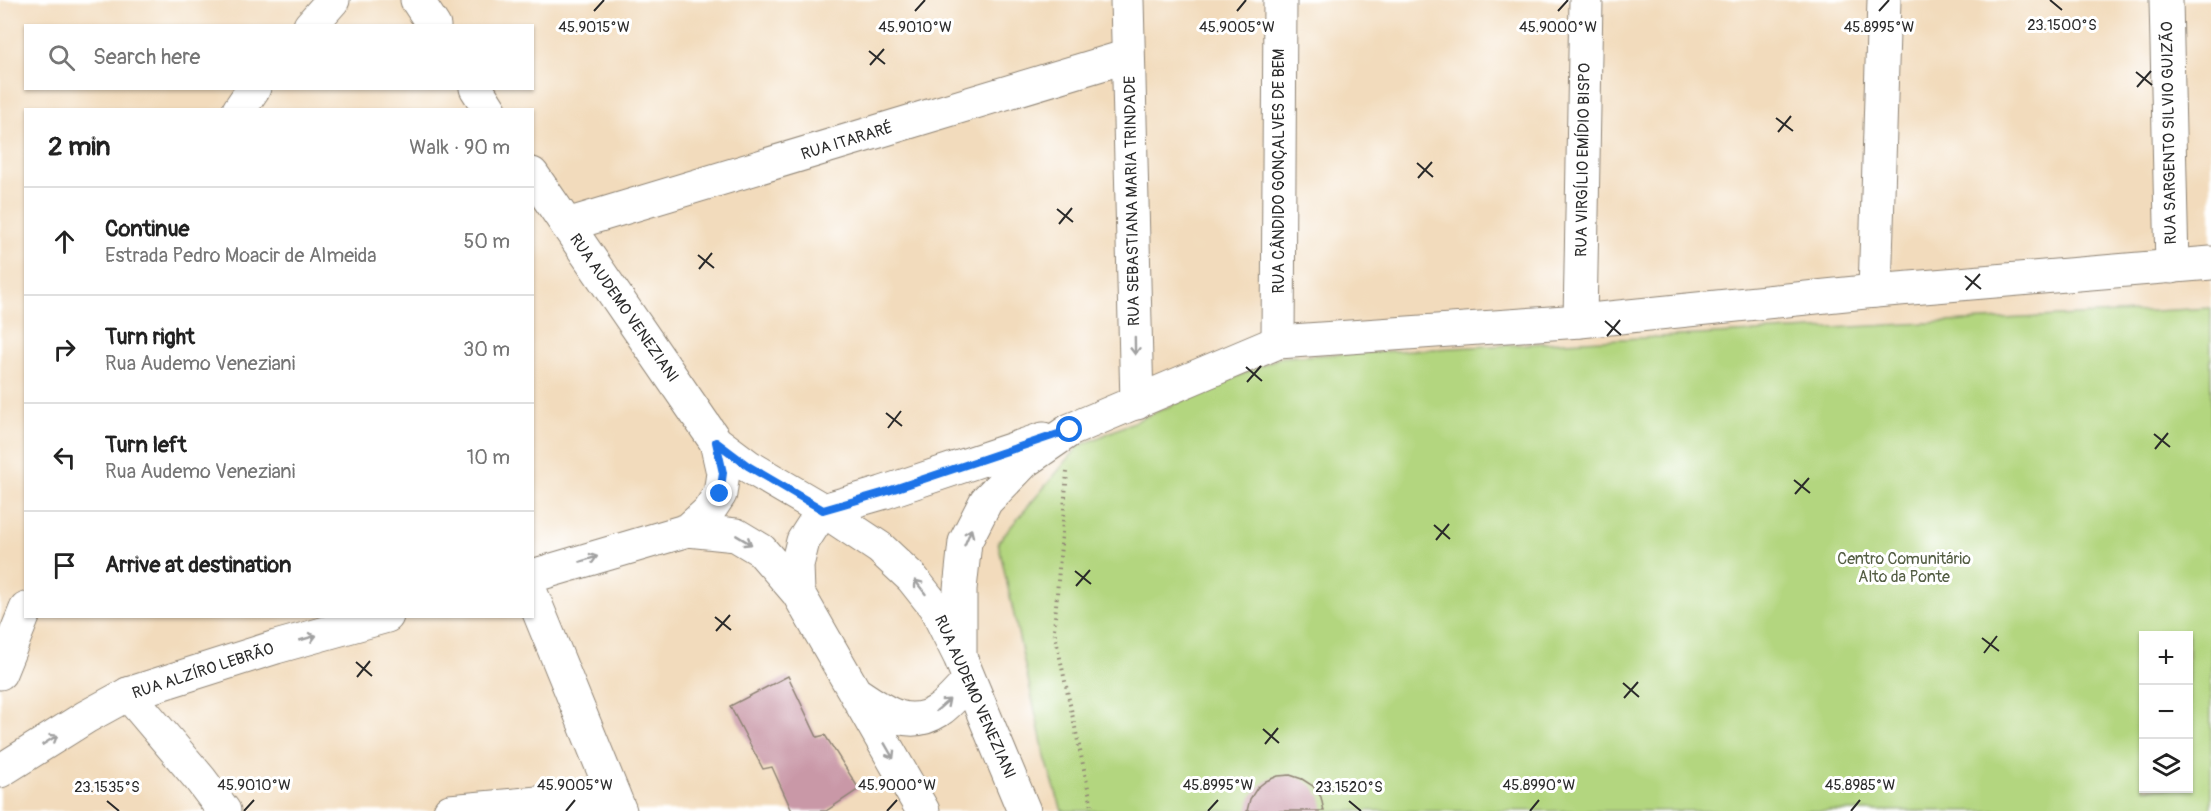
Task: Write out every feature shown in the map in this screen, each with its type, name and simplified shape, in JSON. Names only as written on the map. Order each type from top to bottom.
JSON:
[{"type":"main road","points":[[312,24],[333,0]]},
{"type":"main road","points":[[417,0],[433,24]]},
{"type":"main road","name":"RUA SEBASTIANA MARIA TRINDADE","points":[[1127,0],[1137,403]]},
{"type":"main road","name":"RUA CÂNDIDO GONÇALVES DE BEM","points":[[1278,342],[1280,0]]},
{"type":"main road","name":"RUA VIRGÍLIO EMÍDIO BISPO","points":[[1580,321],[1586,0]]},
{"type":"main road","points":[[1875,291],[1884,0]]},
{"type":"main road","name":"RUA SARGENTO SILVIO GUIZÃO","points":[[2166,0],[2172,267]]},
{"type":"main road","name":"RUA ITARARÉ","points":[[567,225],[1128,56]]},
{"type":"main road","points":[[240,108],[253,90]]},
{"type":"main road","points":[[477,90],[489,108]]},
{"type":"main road","name":"RUA AUDEMO VENEZIANI","points":[[534,177],[716,442],[748,466],[823,510],[880,548],[912,578],[936,607],[1024,811]]},
{"type":"main road","points":[[798,594],[797,565],[803,542],[823,510],[882,493],[1070,430],[1278,342],[1580,321],[1875,291],[2210,263]]},
{"type":"main road","points":[[855,692],[887,713],[912,721],[938,711],[964,669],[960,589],[964,542],[986,501],[1025,461],[1070,430]]},
{"type":"main road","name":"RUA AUDEMO VENEZIANI","points":[[688,530],[708,512],[720,494],[723,473],[716,442]]},
{"type":"main road","points":[[534,575],[688,530],[736,535],[760,550],[798,594],[923,811]]},
{"type":"main road","points":[[450,811],[617,804],[534,600]]},
{"type":"main road","points":[[0,673],[24,614]]},
{"type":"main road","name":"RUA ALZÍRO LEBRÃO","points":[[0,771],[86,717],[128,694],[276,647],[380,618]]},
{"type":"main road","points":[[128,694],[224,811]]},
{"type":"path","points":[[1070,430],[1054,630],[1093,811]]},
{"type":"green space","name":"Centro Comunitário Alto da Ponte","points":[[2211,308],[2211,811],[1062,811],[1045,757],[998,542],[1079,446],[1281,357]]},
{"type":"building","points":[[788,676],[817,737],[825,735],[859,789],[826,811],[792,811],[772,767],[763,769],[730,706]]},
{"type":"building","points":[[1290,775],[1313,786],[1321,797],[1324,811],[1247,811],[1250,799],[1257,788],[1278,776]]},
{"type":"route","points":[[720,494],[723,473],[716,442],[748,466],[823,510],[882,493],[1070,430]]}]
